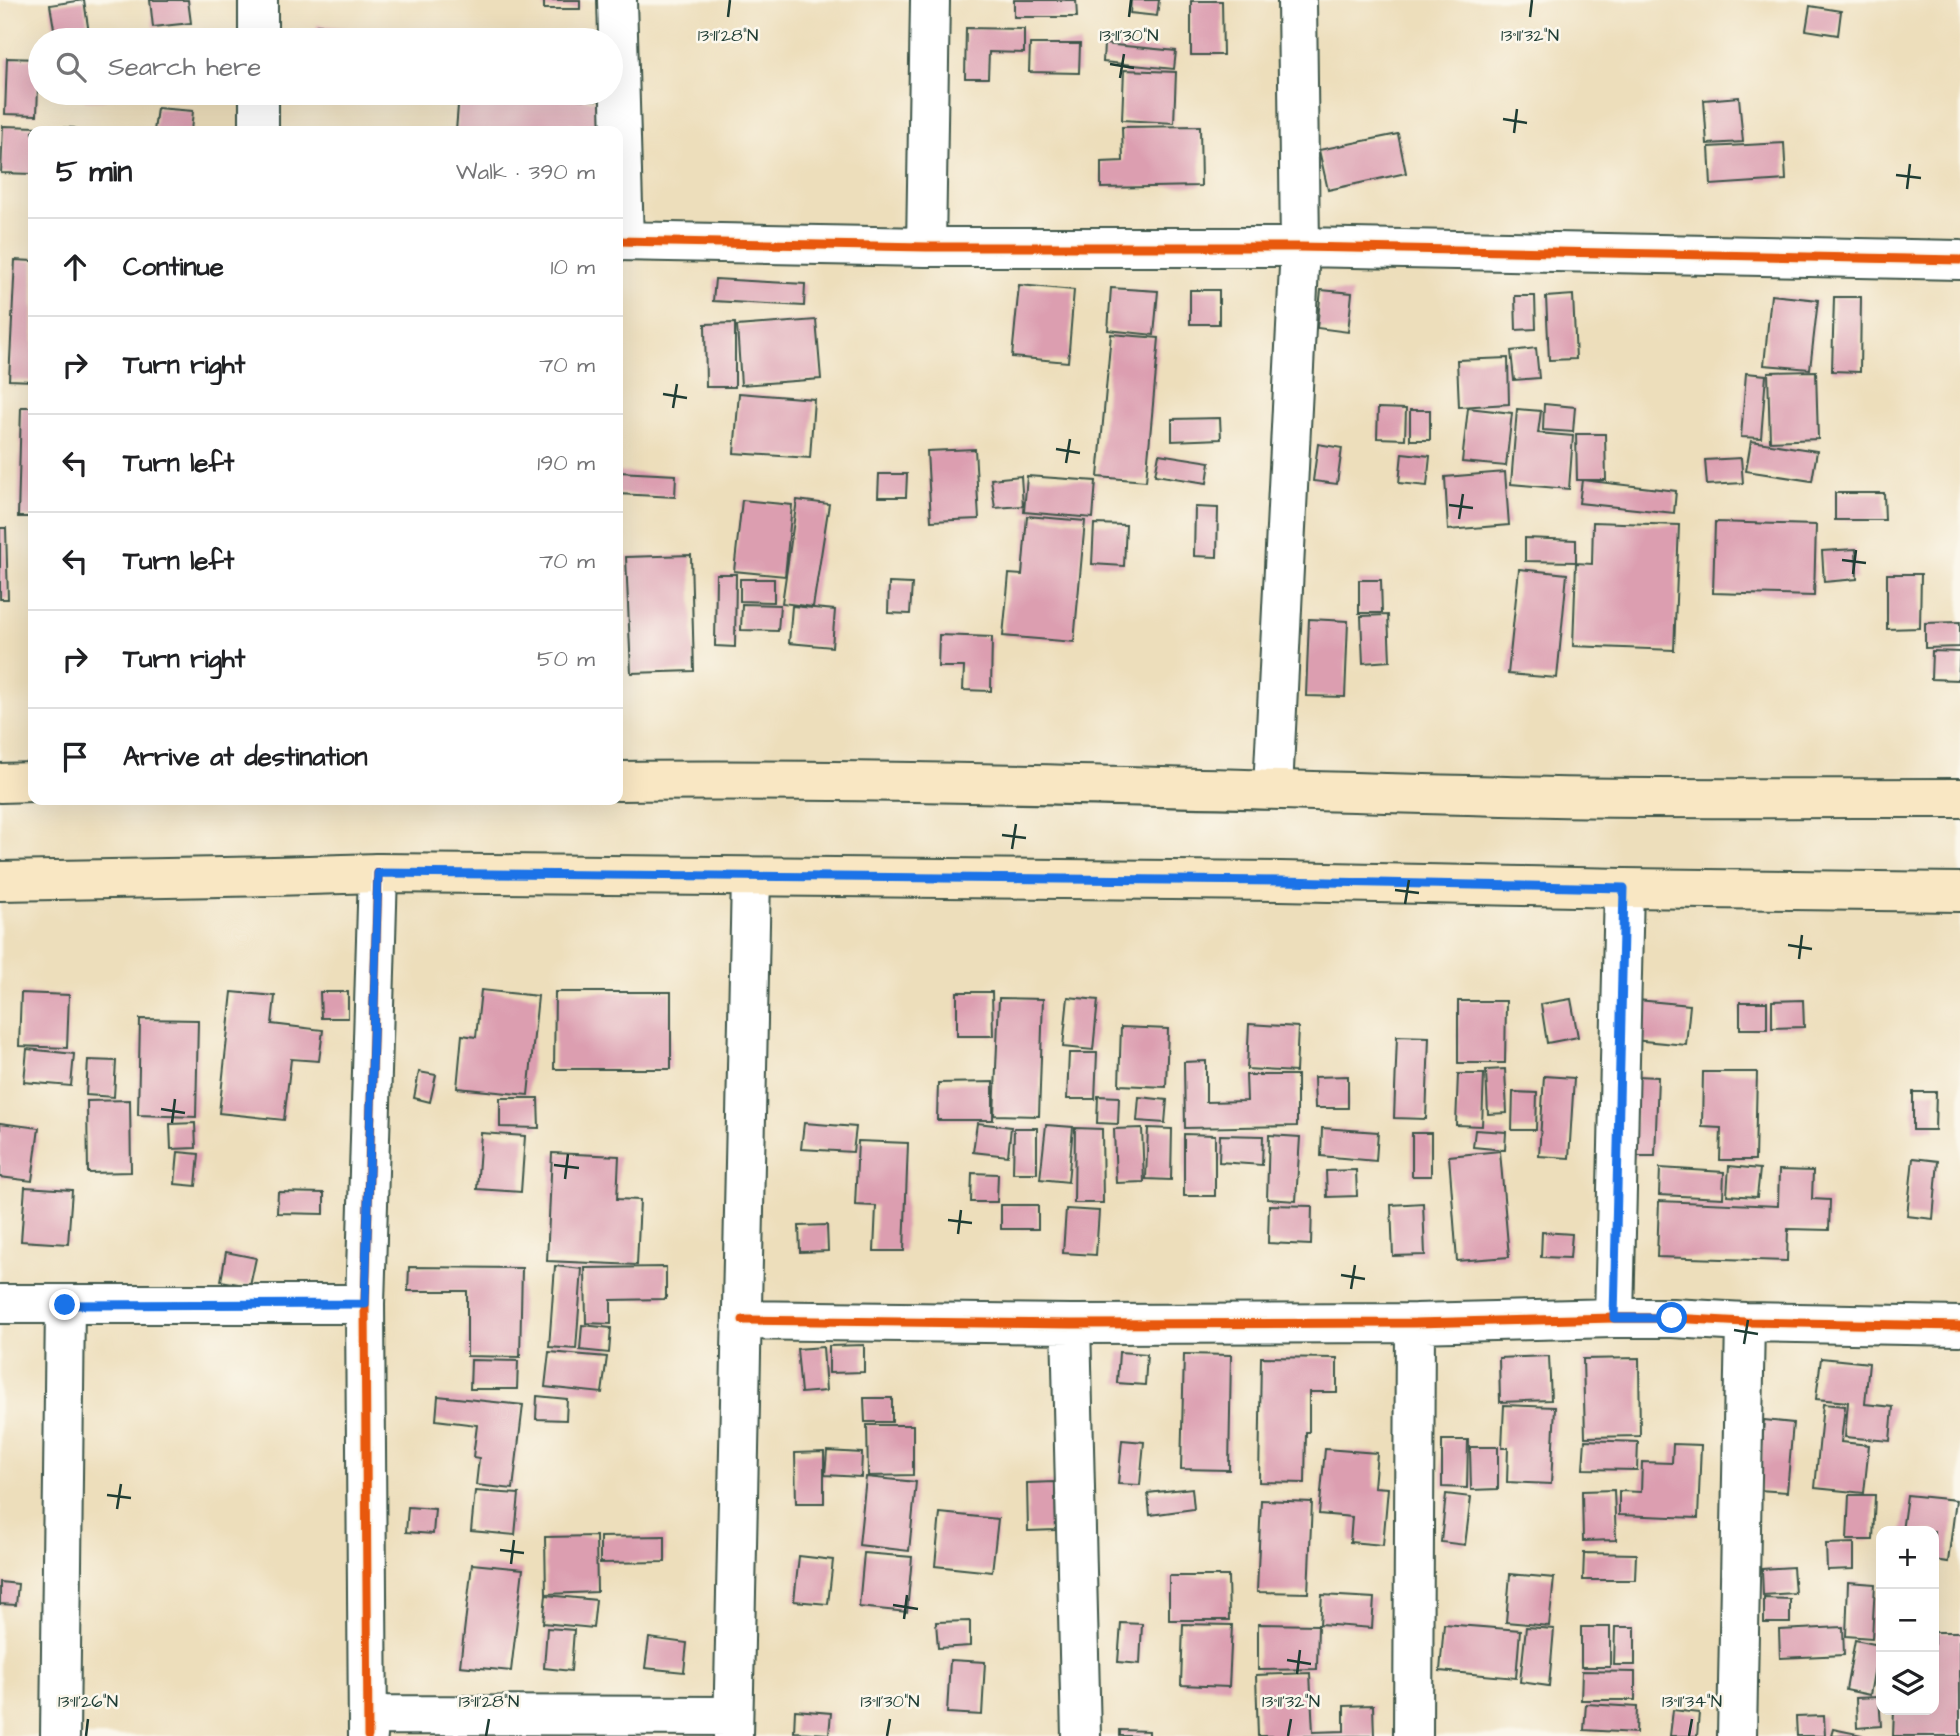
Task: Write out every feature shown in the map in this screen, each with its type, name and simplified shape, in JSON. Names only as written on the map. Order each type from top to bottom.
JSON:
[{"type":"main road","points":[[623,781],[773,780],[1558,797],[1960,798]]},
{"type":"main road","points":[[0,783],[28,782]]},
{"type":"main road","points":[[0,881],[378,873],[1280,881],[1960,892]]},
{"type":"street","points":[[258,0],[258,28]]},
{"type":"street","points":[[617,0],[617,28]]},
{"type":"street","points":[[926,247],[930,0]]},
{"type":"street","points":[[1273,789],[1300,247],[1297,0]]},
{"type":"street","points":[[259,105],[259,126]]},
{"type":"street","points":[[619,105],[619,126]]},
{"type":"street","points":[[623,241],[926,247],[1300,247],[1960,260]]},
{"type":"street","points":[[378,873],[365,1304],[368,1726],[733,1726],[751,877]]},
{"type":"street","points":[[1614,1318],[1624,888]]},
{"type":"street","points":[[0,1304],[365,1304]]},
{"type":"street","points":[[61,1736],[65,1305]]},
{"type":"street","points":[[743,1320],[1071,1324],[1415,1323],[1672,1318],[1960,1326]]},
{"type":"street","points":[[1737,1736],[1745,1322]]},
{"type":"street","points":[[1413,1736],[1415,1323]]},
{"type":"street","points":[[1071,1324],[1081,1736]]},
{"type":"building","points":[[84,0],[88,28],[54,28],[50,5]]},
{"type":"building","points":[[150,0],[188,0],[191,23],[153,27]]},
{"type":"building","points":[[544,0],[580,0],[580,9],[544,9]]},
{"type":"building","points":[[1014,0],[1076,0],[1077,17],[1014,17]]},
{"type":"building","points":[[1131,0],[1159,0],[1157,16],[1130,13]]},
{"type":"building","points":[[1191,1],[1222,1],[1223,55],[1191,55]]},
{"type":"building","points":[[1810,6],[1841,11],[1838,35],[1806,30]]},
{"type":"building","points":[[317,25],[349,28],[317,28]]},
{"type":"building","points":[[966,28],[1024,29],[1024,53],[989,52],[988,78],[965,78]]},
{"type":"building","points":[[1030,44],[1080,44],[1079,73],[1029,72]]},
{"type":"building","points":[[1104,44],[1176,51],[1174,69],[1103,62]]},
{"type":"building","points":[[7,58],[28,59],[28,105],[37,105],[37,115],[5,114]]},
{"type":"building","points":[[1124,70],[1176,72],[1174,123],[1122,120]]},
{"type":"building","points":[[1739,97],[1743,142],[1707,144],[1704,100]]},
{"type":"building","points":[[458,105],[610,105],[609,126],[456,126]]},
{"type":"building","points":[[157,108],[193,111],[192,126],[155,126]]},
{"type":"building","points":[[3,126],[28,127],[28,174],[1,173]]},
{"type":"building","points":[[1200,126],[1201,186],[1101,188],[1101,162],[1123,161],[1122,127]]},
{"type":"building","points":[[1398,134],[1406,173],[1328,190],[1319,150]]},
{"type":"building","points":[[1784,143],[1786,180],[1711,185],[1709,147]]},
{"type":"building","points":[[15,260],[28,261],[28,381],[9,380]]},
{"type":"building","points":[[715,279],[805,284],[804,306],[713,301]]},
{"type":"building","points":[[1019,285],[1074,290],[1068,362],[1012,357]]},
{"type":"building","points":[[1111,288],[1158,291],[1154,335],[1108,330]]},
{"type":"building","points":[[1190,290],[1219,290],[1219,324],[1190,324]]},
{"type":"building","points":[[1321,290],[1352,293],[1348,332],[1317,328]]},
{"type":"building","points":[[1573,295],[1576,359],[1549,360],[1546,297]]},
{"type":"building","points":[[1771,295],[1818,300],[1810,369],[1764,365]]},
{"type":"building","points":[[1515,296],[1535,296],[1536,329],[1516,330]]},
{"type":"building","points":[[1834,297],[1861,297],[1860,372],[1832,371]]},
{"type":"building","points":[[816,320],[821,379],[741,385],[737,326]]},
{"type":"building","points":[[735,323],[735,387],[706,387],[705,324]]},
{"type":"building","points":[[1111,334],[1159,338],[1146,481],[1098,477]]},
{"type":"building","points":[[1536,348],[1539,378],[1514,380],[1511,351]]},
{"type":"building","points":[[1508,358],[1509,404],[1459,407],[1457,360]]},
{"type":"building","points":[[1816,371],[1818,439],[1770,441],[1768,372]]},
{"type":"building","points":[[1746,373],[1766,375],[1761,438],[1741,437]]},
{"type":"building","points":[[739,393],[814,399],[810,458],[734,453]]},
{"type":"building","points":[[1544,404],[1575,407],[1573,432],[1543,430]]},
{"type":"building","points":[[21,407],[28,407],[28,517],[18,517]]},
{"type":"building","points":[[1378,408],[1406,409],[1405,439],[1377,438]]},
{"type":"building","points":[[1468,408],[1512,413],[1506,466],[1462,462]]},
{"type":"building","points":[[1517,409],[1541,411],[1538,433],[1573,436],[1569,489],[1511,484]]},
{"type":"building","points":[[1410,410],[1430,410],[1430,440],[1410,440]]},
{"type":"building","points":[[1220,418],[1221,439],[1172,441],[1172,419]]},
{"type":"building","points":[[1576,434],[1605,434],[1606,480],[1577,480]]},
{"type":"building","points":[[1751,441],[1817,451],[1812,481],[1746,471]]},
{"type":"building","points":[[1318,444],[1342,448],[1337,484],[1313,481]]},
{"type":"building","points":[[975,449],[979,519],[931,521],[927,451]]},
{"type":"building","points":[[1402,453],[1430,456],[1427,486],[1399,483]]},
{"type":"building","points":[[1159,454],[1210,462],[1207,483],[1155,475]]},
{"type":"building","points":[[1741,458],[1743,483],[1707,485],[1705,460]]},
{"type":"building","points":[[623,472],[676,475],[675,497],[623,494]]},
{"type":"building","points":[[1505,472],[1509,525],[1448,530],[1445,477]]},
{"type":"building","points":[[879,474],[907,474],[906,497],[878,497]]},
{"type":"building","points":[[1021,476],[1023,506],[995,508],[991,479]]},
{"type":"building","points":[[1027,476],[1096,481],[1093,518],[1024,512]]},
{"type":"building","points":[[1582,480],[1676,491],[1674,513],[1579,503]]},
{"type":"building","points":[[1835,493],[1884,493],[1885,520],[1835,520]]},
{"type":"building","points":[[742,500],[792,505],[785,576],[734,571]]},
{"type":"building","points":[[797,500],[829,504],[813,607],[782,603]]},
{"type":"building","points":[[1195,507],[1218,508],[1217,557],[1194,556]]},
{"type":"building","points":[[1027,516],[1085,521],[1074,642],[1003,636],[1009,574],[1022,575]]},
{"type":"building","points":[[1593,522],[1679,525],[1674,650],[1573,646],[1576,563],[1592,564]]},
{"type":"building","points":[[1715,522],[1816,525],[1814,596],[1713,593]]},
{"type":"building","points":[[1094,524],[1126,525],[1124,566],[1092,564]]},
{"type":"building","points":[[0,528],[6,528],[8,599],[0,599]]},
{"type":"building","points":[[1525,538],[1576,540],[1576,562],[1525,561]]},
{"type":"building","points":[[1856,549],[1857,579],[1824,582],[1822,551]]},
{"type":"building","points":[[691,555],[694,671],[631,673],[626,557]]},
{"type":"building","points":[[1519,569],[1567,574],[1557,678],[1508,674]]},
{"type":"building","points":[[716,574],[736,574],[735,647],[715,646]]},
{"type":"building","points":[[1887,574],[1921,574],[1920,628],[1887,629]]},
{"type":"building","points":[[740,579],[774,579],[774,602],[740,601]]},
{"type":"building","points":[[1359,580],[1381,580],[1382,613],[1359,613]]},
{"type":"building","points":[[889,583],[912,584],[910,614],[888,613]]},
{"type":"building","points":[[742,604],[780,605],[778,631],[741,630]]},
{"type":"building","points":[[792,606],[835,610],[832,647],[789,643]]},
{"type":"building","points":[[1388,615],[1390,661],[1363,663],[1361,616]]},
{"type":"building","points":[[1309,619],[1348,621],[1345,697],[1306,696]]},
{"type":"building","points":[[1960,622],[1960,647],[1925,648],[1925,623]]},
{"type":"building","points":[[939,635],[992,637],[991,691],[963,690],[964,667],[938,667]]},
{"type":"building","points":[[1932,651],[1960,652],[1958,680],[1931,679]]},
{"type":"building","points":[[481,990],[538,996],[528,1095],[457,1088],[462,1035],[476,1037]]},
{"type":"building","points":[[232,992],[275,996],[272,1024],[323,1030],[319,1061],[291,1059],[284,1120],[219,1113]]},
{"type":"building","points":[[320,992],[348,992],[348,1018],[321,1018]]},
{"type":"building","points":[[555,992],[671,992],[671,1069],[554,1069]]},
{"type":"building","points":[[957,992],[992,992],[993,1036],[957,1036]]},
{"type":"building","points":[[21,993],[69,995],[67,1048],[19,1046]]},
{"type":"building","points":[[1068,997],[1098,1000],[1093,1050],[1063,1047]]},
{"type":"building","points":[[999,998],[1043,999],[1039,1116],[994,1115]]},
{"type":"building","points":[[1571,999],[1578,1037],[1547,1043],[1541,1004]]},
{"type":"building","points":[[1637,1000],[1690,1005],[1686,1045],[1633,1040]]},
{"type":"building","points":[[1803,1000],[1804,1027],[1772,1028],[1772,1001]]},
{"type":"building","points":[[1458,1001],[1506,1001],[1505,1063],[1458,1063]]},
{"type":"building","points":[[1740,1002],[1767,1002],[1767,1029],[1740,1029]]},
{"type":"building","points":[[140,1019],[198,1020],[196,1117],[138,1115]]},
{"type":"building","points":[[1249,1024],[1298,1027],[1296,1072],[1247,1069]]},
{"type":"building","points":[[1121,1027],[1168,1029],[1166,1087],[1119,1085]]},
{"type":"building","points":[[1397,1036],[1429,1037],[1426,1119],[1394,1118]]},
{"type":"building","points":[[27,1049],[74,1054],[71,1086],[24,1082]]},
{"type":"building","points":[[1069,1053],[1097,1053],[1095,1099],[1067,1099]]},
{"type":"building","points":[[88,1060],[116,1061],[114,1097],[86,1095]]},
{"type":"building","points":[[1206,1061],[1206,1102],[1247,1101],[1246,1075],[1297,1075],[1297,1126],[1185,1128],[1184,1062]]},
{"type":"building","points":[[1505,1069],[1507,1113],[1488,1114],[1486,1070]]},
{"type":"building","points":[[419,1072],[436,1075],[430,1102],[414,1098]]},
{"type":"building","points":[[1703,1072],[1757,1072],[1755,1160],[1720,1160],[1721,1128],[1702,1127]]},
{"type":"building","points":[[1458,1074],[1484,1074],[1482,1126],[1456,1125]]},
{"type":"building","points":[[1348,1076],[1348,1108],[1315,1108],[1314,1077]]},
{"type":"building","points":[[1544,1076],[1574,1078],[1569,1158],[1539,1156]]},
{"type":"building","points":[[1636,1076],[1658,1077],[1655,1156],[1633,1156]]},
{"type":"building","points":[[993,1082],[993,1120],[937,1120],[938,1083]]},
{"type":"building","points":[[1513,1092],[1537,1093],[1536,1130],[1512,1130]]},
{"type":"building","points":[[1913,1092],[1936,1092],[1935,1130],[1913,1130]]},
{"type":"building","points":[[1098,1096],[1119,1097],[1118,1124],[1097,1123]]},
{"type":"building","points":[[1139,1097],[1167,1100],[1165,1123],[1137,1121]]},
{"type":"building","points":[[500,1098],[538,1098],[539,1128],[500,1127]]},
{"type":"building","points":[[130,1100],[131,1172],[88,1173],[87,1101]]},
{"type":"building","points":[[0,1123],[39,1128],[32,1181],[0,1177]]},
{"type":"building","points":[[195,1123],[196,1148],[171,1149],[170,1124]]},
{"type":"building","points":[[804,1123],[856,1127],[853,1152],[801,1149]]},
{"type":"building","points":[[977,1123],[1011,1127],[1008,1156],[973,1152]]},
{"type":"building","points":[[1046,1125],[1073,1127],[1068,1182],[1040,1179]]},
{"type":"building","points":[[1014,1128],[1037,1128],[1037,1173],[1013,1173]]},
{"type":"building","points":[[1075,1128],[1102,1129],[1103,1203],[1074,1203]]},
{"type":"building","points":[[1142,1128],[1144,1182],[1116,1183],[1114,1129]]},
{"type":"building","points":[[1148,1128],[1172,1129],[1171,1180],[1146,1179]]},
{"type":"building","points":[[1322,1128],[1378,1132],[1376,1161],[1321,1156]]},
{"type":"building","points":[[1475,1130],[1506,1132],[1505,1150],[1473,1147]]},
{"type":"building","points":[[481,1133],[525,1136],[521,1192],[477,1189]]},
{"type":"building","points":[[1412,1133],[1431,1133],[1431,1176],[1412,1176]]},
{"type":"building","points":[[1184,1134],[1215,1135],[1215,1196],[1184,1196]]},
{"type":"building","points":[[1220,1135],[1263,1136],[1262,1165],[1219,1162]]},
{"type":"building","points":[[1269,1135],[1300,1137],[1296,1201],[1267,1199]]},
{"type":"building","points":[[858,1141],[908,1143],[904,1251],[874,1251],[876,1206],[855,1205]]},
{"type":"building","points":[[1500,1151],[1509,1257],[1457,1261],[1449,1156]]},
{"type":"building","points":[[178,1152],[199,1154],[196,1186],[175,1184]]},
{"type":"building","points":[[552,1153],[619,1156],[617,1199],[640,1200],[637,1265],[547,1261]]},
{"type":"building","points":[[1913,1158],[1938,1161],[1933,1219],[1907,1216]]},
{"type":"building","points":[[1729,1166],[1760,1169],[1757,1197],[1727,1195]]},
{"type":"building","points":[[1660,1168],[1724,1172],[1723,1198],[1659,1195]]},
{"type":"building","points":[[1356,1170],[1357,1196],[1327,1197],[1326,1171]]},
{"type":"building","points":[[1779,1170],[1813,1171],[1812,1199],[1830,1200],[1829,1230],[1788,1229],[1787,1261],[1657,1257],[1659,1201],[1778,1206]]},
{"type":"building","points":[[972,1173],[998,1174],[997,1202],[971,1202]]},
{"type":"building","points":[[25,1187],[72,1190],[68,1244],[21,1241]]},
{"type":"building","points":[[278,1192],[324,1193],[324,1214],[277,1213]]},
{"type":"building","points":[[1423,1203],[1425,1255],[1393,1256],[1391,1205]]},
{"type":"building","points":[[1001,1205],[1038,1205],[1038,1229],[1001,1229]]},
{"type":"building","points":[[1269,1205],[1312,1206],[1311,1245],[1268,1243]]},
{"type":"building","points":[[1066,1209],[1099,1211],[1096,1255],[1063,1253]]},
{"type":"building","points":[[827,1225],[828,1251],[800,1252],[799,1226]]},
{"type":"building","points":[[1542,1232],[1572,1234],[1570,1258],[1541,1257]]},
{"type":"building","points":[[226,1252],[256,1258],[250,1286],[221,1281]]},
{"type":"building","points":[[555,1266],[582,1269],[576,1349],[549,1347]]},
{"type":"building","points":[[409,1267],[522,1268],[520,1357],[467,1356],[467,1291],[408,1291]]},
{"type":"building","points":[[666,1267],[666,1299],[611,1300],[611,1324],[586,1323],[585,1268]]},
{"type":"building","points":[[582,1325],[611,1328],[609,1353],[580,1350]]},
{"type":"building","points":[[864,1345],[864,1372],[829,1373],[829,1346]]},
{"type":"building","points":[[823,1347],[826,1391],[801,1393],[797,1349]]},
{"type":"building","points":[[549,1352],[607,1357],[602,1393],[545,1387]]},
{"type":"building","points":[[1119,1352],[1147,1354],[1145,1385],[1117,1383]]},
{"type":"building","points":[[1184,1354],[1231,1355],[1229,1470],[1181,1469]]},
{"type":"building","points":[[1549,1356],[1551,1400],[1500,1402],[1499,1358]]},
{"type":"building","points":[[1261,1357],[1337,1358],[1337,1392],[1309,1392],[1305,1483],[1259,1482]]},
{"type":"building","points":[[1639,1358],[1640,1436],[1585,1437],[1583,1359]]},
{"type":"building","points":[[1821,1358],[1869,1363],[1865,1404],[1893,1407],[1890,1441],[1845,1437],[1848,1402],[1816,1399]]},
{"type":"building","points":[[471,1360],[518,1361],[517,1389],[470,1389]]},
{"type":"building","points":[[438,1396],[523,1405],[513,1489],[476,1485],[479,1458],[473,1457],[477,1425],[436,1420]]},
{"type":"building","points":[[537,1396],[567,1399],[566,1420],[536,1419]]},
{"type":"building","points":[[864,1398],[892,1398],[892,1422],[865,1422]]},
{"type":"building","points":[[1823,1404],[1845,1406],[1841,1442],[1869,1445],[1864,1493],[1815,1488]]},
{"type":"building","points":[[1504,1405],[1555,1407],[1551,1484],[1507,1482],[1508,1448],[1502,1448]]},
{"type":"building","points":[[1764,1420],[1793,1423],[1787,1492],[1759,1490]]},
{"type":"building","points":[[867,1425],[913,1425],[913,1475],[868,1476]]},
{"type":"building","points":[[1122,1440],[1144,1442],[1140,1485],[1118,1484]]},
{"type":"building","points":[[1442,1440],[1468,1440],[1467,1488],[1442,1487]]},
{"type":"building","points":[[1585,1440],[1638,1442],[1637,1470],[1583,1469]]},
{"type":"building","points":[[1673,1444],[1701,1445],[1698,1518],[1619,1515],[1619,1491],[1641,1492],[1642,1462],[1672,1463]]},
{"type":"building","points":[[1470,1447],[1498,1447],[1498,1489],[1471,1490]]},
{"type":"building","points":[[1325,1449],[1377,1453],[1374,1487],[1388,1488],[1383,1545],[1350,1542],[1352,1517],[1319,1514]]},
{"type":"building","points":[[827,1451],[862,1453],[861,1477],[825,1475]]},
{"type":"building","points":[[824,1452],[824,1503],[796,1503],[795,1453]]},
{"type":"building","points":[[866,1477],[916,1482],[909,1551],[859,1545]]},
{"type":"building","points":[[1055,1482],[1056,1530],[1028,1531],[1027,1483]]},
{"type":"building","points":[[1192,1488],[1194,1509],[1150,1515],[1148,1493]]},
{"type":"building","points":[[1614,1490],[1616,1540],[1583,1541],[1582,1491]]},
{"type":"building","points":[[475,1491],[519,1494],[515,1535],[471,1531]]},
{"type":"building","points":[[1446,1494],[1471,1497],[1465,1545],[1441,1542]]},
{"type":"building","points":[[1849,1495],[1875,1495],[1873,1540],[1847,1540]]},
{"type":"building","points":[[1907,1495],[1956,1500],[1948,1562],[1939,1561],[1939,1526],[1903,1526]]},
{"type":"building","points":[[1261,1500],[1312,1502],[1308,1593],[1257,1592]]},
{"type":"building","points":[[408,1507],[435,1509],[433,1534],[406,1532]]},
{"type":"building","points":[[940,1513],[998,1519],[992,1572],[935,1566]]},
{"type":"building","points":[[596,1536],[597,1592],[546,1594],[545,1537]]},
{"type":"building","points":[[665,1536],[665,1562],[600,1563],[600,1537]]},
{"type":"building","points":[[1854,1543],[1854,1569],[1827,1570],[1826,1544]]},
{"type":"building","points":[[864,1553],[912,1557],[907,1612],[859,1607]]},
{"type":"building","points":[[1584,1553],[1636,1554],[1635,1580],[1583,1580]]},
{"type":"building","points":[[799,1556],[833,1560],[828,1604],[794,1601]]},
{"type":"building","points":[[472,1564],[523,1569],[511,1671],[460,1666]]},
{"type":"building","points":[[1793,1567],[1795,1593],[1763,1595],[1762,1569]]},
{"type":"building","points":[[1510,1574],[1554,1578],[1549,1626],[1506,1622]]},
{"type":"building","points":[[1169,1576],[1228,1576],[1229,1620],[1169,1620]]},
{"type":"building","points":[[0,1582],[18,1584],[16,1605],[0,1604]]},
{"type":"building","points":[[1848,1582],[1875,1584],[1872,1638],[1846,1636]]},
{"type":"building","points":[[546,1595],[596,1600],[593,1628],[543,1623]]},
{"type":"building","points":[[1322,1595],[1374,1598],[1372,1628],[1320,1624]]},
{"type":"building","points":[[1764,1598],[1790,1599],[1790,1623],[1764,1623]]},
{"type":"building","points":[[970,1621],[970,1646],[938,1648],[936,1622]]},
{"type":"building","points":[[1121,1623],[1142,1624],[1140,1664],[1118,1662]]},
{"type":"building","points":[[1183,1624],[1232,1625],[1229,1687],[1181,1685]]},
{"type":"building","points":[[1258,1624],[1318,1625],[1317,1669],[1258,1670]]},
{"type":"building","points":[[1444,1624],[1520,1630],[1516,1678],[1440,1671]]},
{"type":"building","points":[[1526,1627],[1554,1629],[1549,1686],[1520,1682]]},
{"type":"building","points":[[1581,1627],[1610,1627],[1610,1667],[1581,1667]]},
{"type":"building","points":[[1615,1627],[1635,1627],[1635,1665],[1614,1665]]},
{"type":"building","points":[[1843,1627],[1844,1655],[1780,1658],[1779,1630]]},
{"type":"building","points":[[547,1628],[574,1630],[571,1671],[544,1668]]},
{"type":"building","points":[[1939,1632],[1960,1632],[1960,1736],[1893,1736],[1894,1715],[1939,1715]]},
{"type":"building","points":[[649,1638],[687,1643],[684,1672],[645,1668]]},
{"type":"building","points":[[1855,1640],[1876,1644],[1870,1695],[1846,1690]]},
{"type":"building","points":[[950,1660],[985,1662],[982,1715],[947,1713]]},
{"type":"building","points":[[1582,1671],[1635,1672],[1635,1700],[1581,1700]]},
{"type":"building","points":[[1310,1673],[1313,1732],[1344,1731],[1344,1706],[1373,1705],[1374,1736],[1258,1736],[1256,1675]]},
{"type":"building","points":[[1876,1697],[1876,1715],[1880,1715],[1881,1726],[1857,1728],[1856,1698]]},
{"type":"building","points":[[1586,1704],[1637,1707],[1636,1733],[1584,1730]]},
{"type":"building","points":[[795,1710],[831,1713],[829,1734],[794,1732]]},
{"type":"building","points":[[1673,1710],[1699,1713],[1697,1736],[1670,1736]]},
{"type":"building","points":[[1824,1716],[1825,1736],[1797,1736],[1796,1717]]},
{"type":"building","points":[[1833,1729],[1862,1735],[1862,1736],[1831,1736]]},
{"type":"building","points":[[1120,1730],[1149,1731],[1149,1736],[1120,1736]]},
{"type":"cycle path","points":[[623,241],[926,247],[1300,247],[1960,260]]},
{"type":"cycle path","points":[[368,1736],[365,1304],[378,873]]},
{"type":"cycle path","points":[[743,1320],[1071,1324],[1415,1323],[1672,1318],[1960,1326]]},
{"type":"route","points":[[65,1305],[365,1304],[378,873],[1280,881],[1624,888],[1614,1318],[1672,1318]]}]
